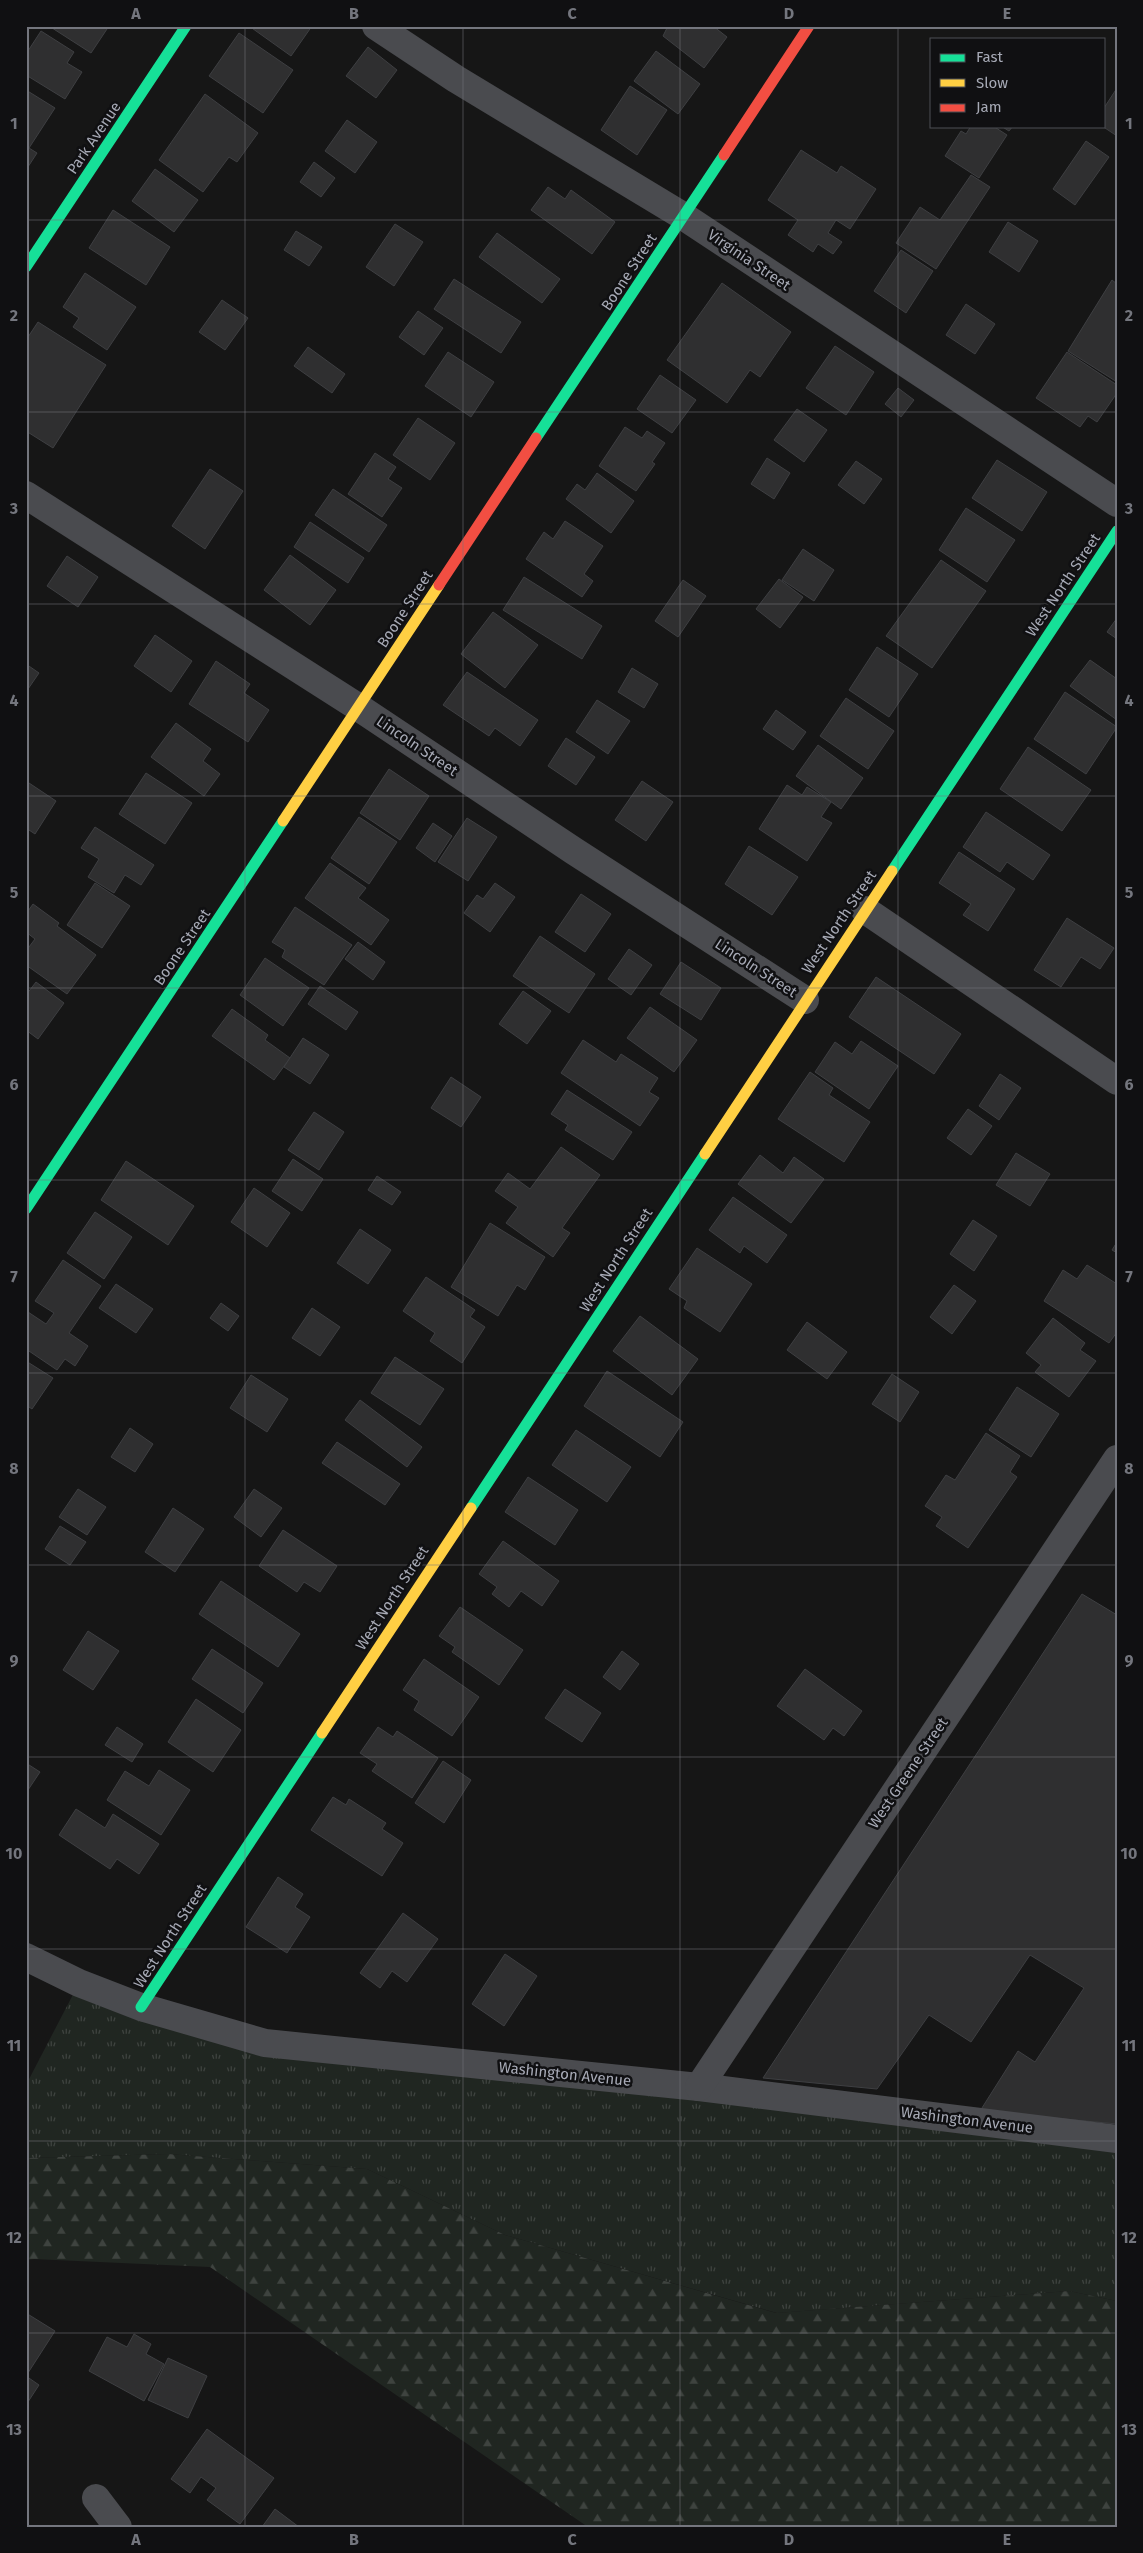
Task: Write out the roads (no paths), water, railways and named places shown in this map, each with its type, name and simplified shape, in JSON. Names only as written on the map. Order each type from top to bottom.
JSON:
[{"type":"street","name":"Park Avenue","points":[[26,267],[186,26]]},
{"type":"street","name":"Virginia Street","points":[[376,26],[456,79],[684,216],[1117,503]]},
{"type":"street","name":"Boone Street","points":[[26,1209],[809,26]]},
{"type":"street","name":"Lincoln Street","points":[[26,495],[358,708],[574,851],[805,1000]]},
{"type":"street","name":"West North Street","points":[[141,2007],[805,1000],[1117,531]]},
{"type":"street","points":[[865,910],[1117,1081]]},
{"type":"street","name":"West Greene Street","points":[[699,2087],[1117,1459]]},
{"type":"street","name":"Washington Avenue","points":[[26,1958],[79,1983],[141,2007],[265,2043],[699,2087],[1117,2139]]},
{"type":"street","points":[[96,2498],[118,2527]]}]
